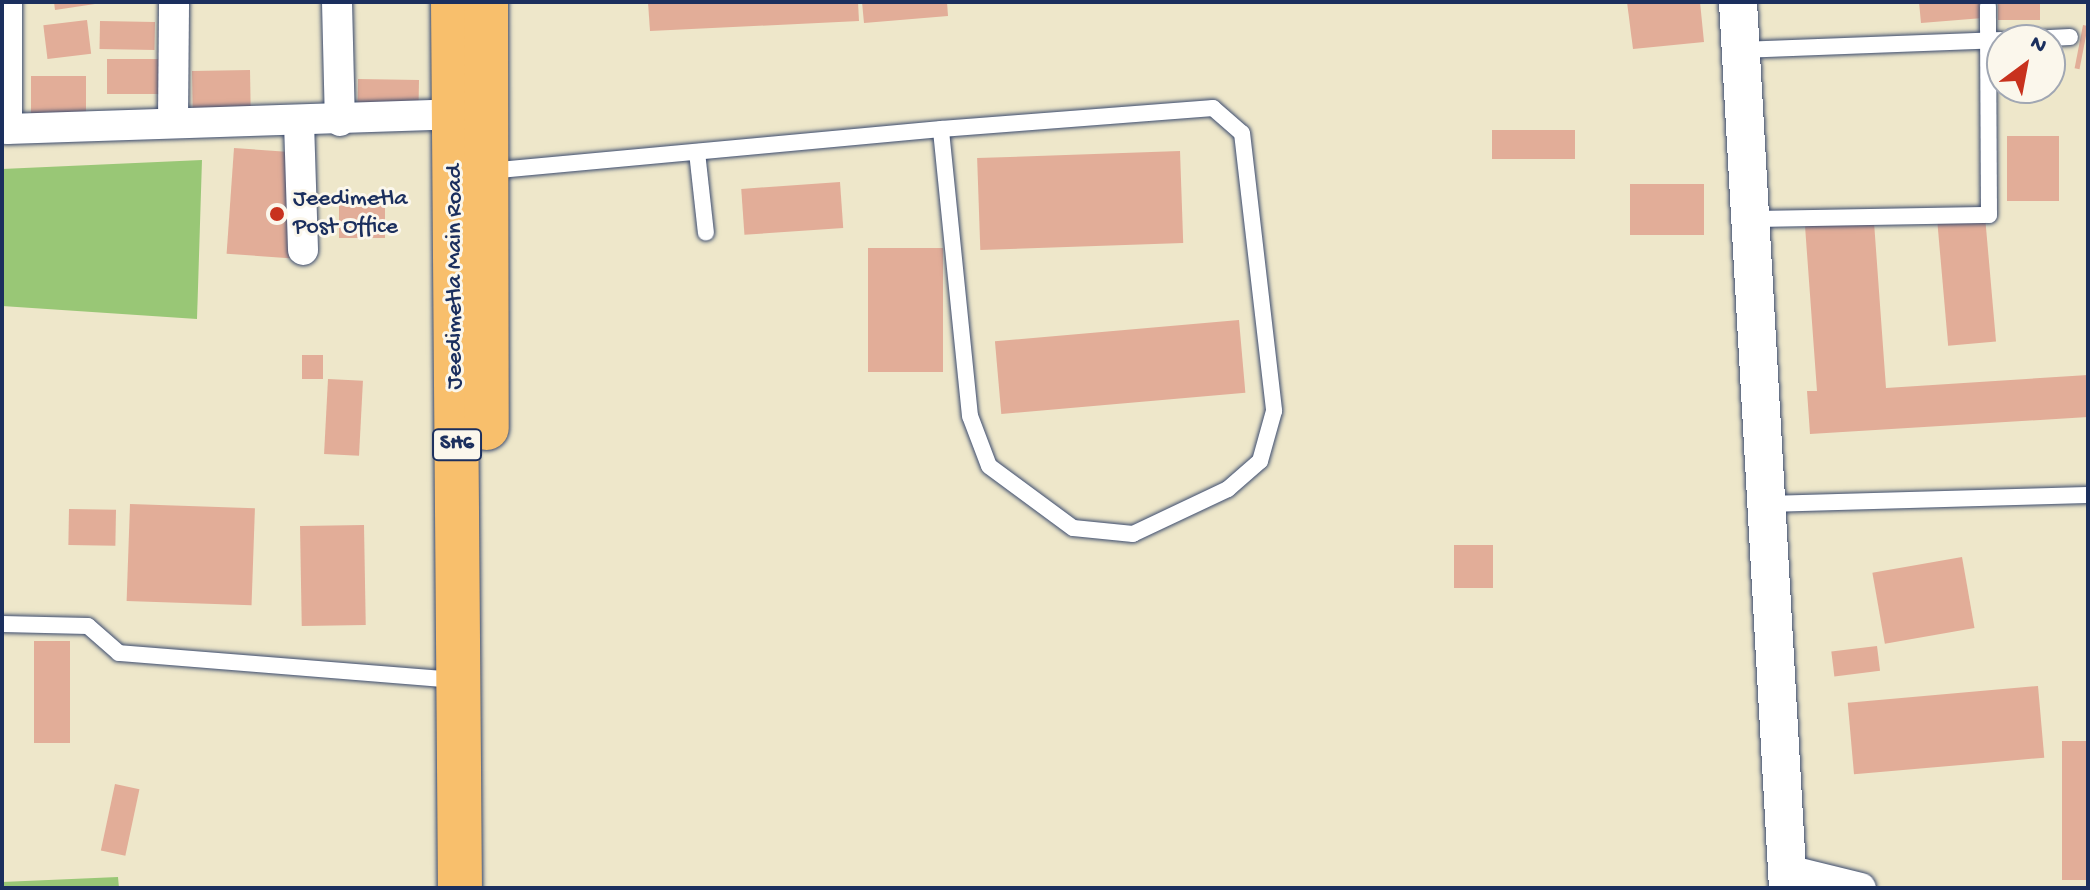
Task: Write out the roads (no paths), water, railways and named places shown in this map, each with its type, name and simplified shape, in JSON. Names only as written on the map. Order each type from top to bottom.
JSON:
[{"type":"main road","name":"Jeedimetla Main Road","points":[[453,2],[460,888]]},
{"type":"main road","name":"Jeedimetla Main Road","points":[[486,2],[486,888]]},
{"type":"street","points":[[7,2],[7,129],[173,121],[340,121],[455,114]]},
{"type":"street","points":[[173,121],[174,2]]},
{"type":"street","points":[[337,2],[340,121]]},
{"type":"street","points":[[1738,2],[1788,879],[1861,888]]},
{"type":"street","points":[[299,122],[303,250]]},
{"type":"lane","points":[[1988,6],[1992,24]]},
{"type":"lane","points":[[2066,37],[2070,37]]},
{"type":"lane","points":[[1740,50],[1986,41]]},
{"type":"lane","points":[[1750,219],[1989,215],[1993,104]]},
{"type":"lane","points":[[488,171],[941,129],[1206,106],[1236,125],[1242,133],[1274,411],[1260,461],[1228,489],[1133,534],[1073,528],[989,466],[970,416],[941,129]]},
{"type":"lane","points":[[697,152],[706,233]]},
{"type":"lane","points":[[1766,504],[2088,495]]},
{"type":"lane","points":[[2,624],[88,626],[119,653],[459,680]]},
{"type":"place","name":"Jeedimetla Post Office","points":[[277,214]]}]
